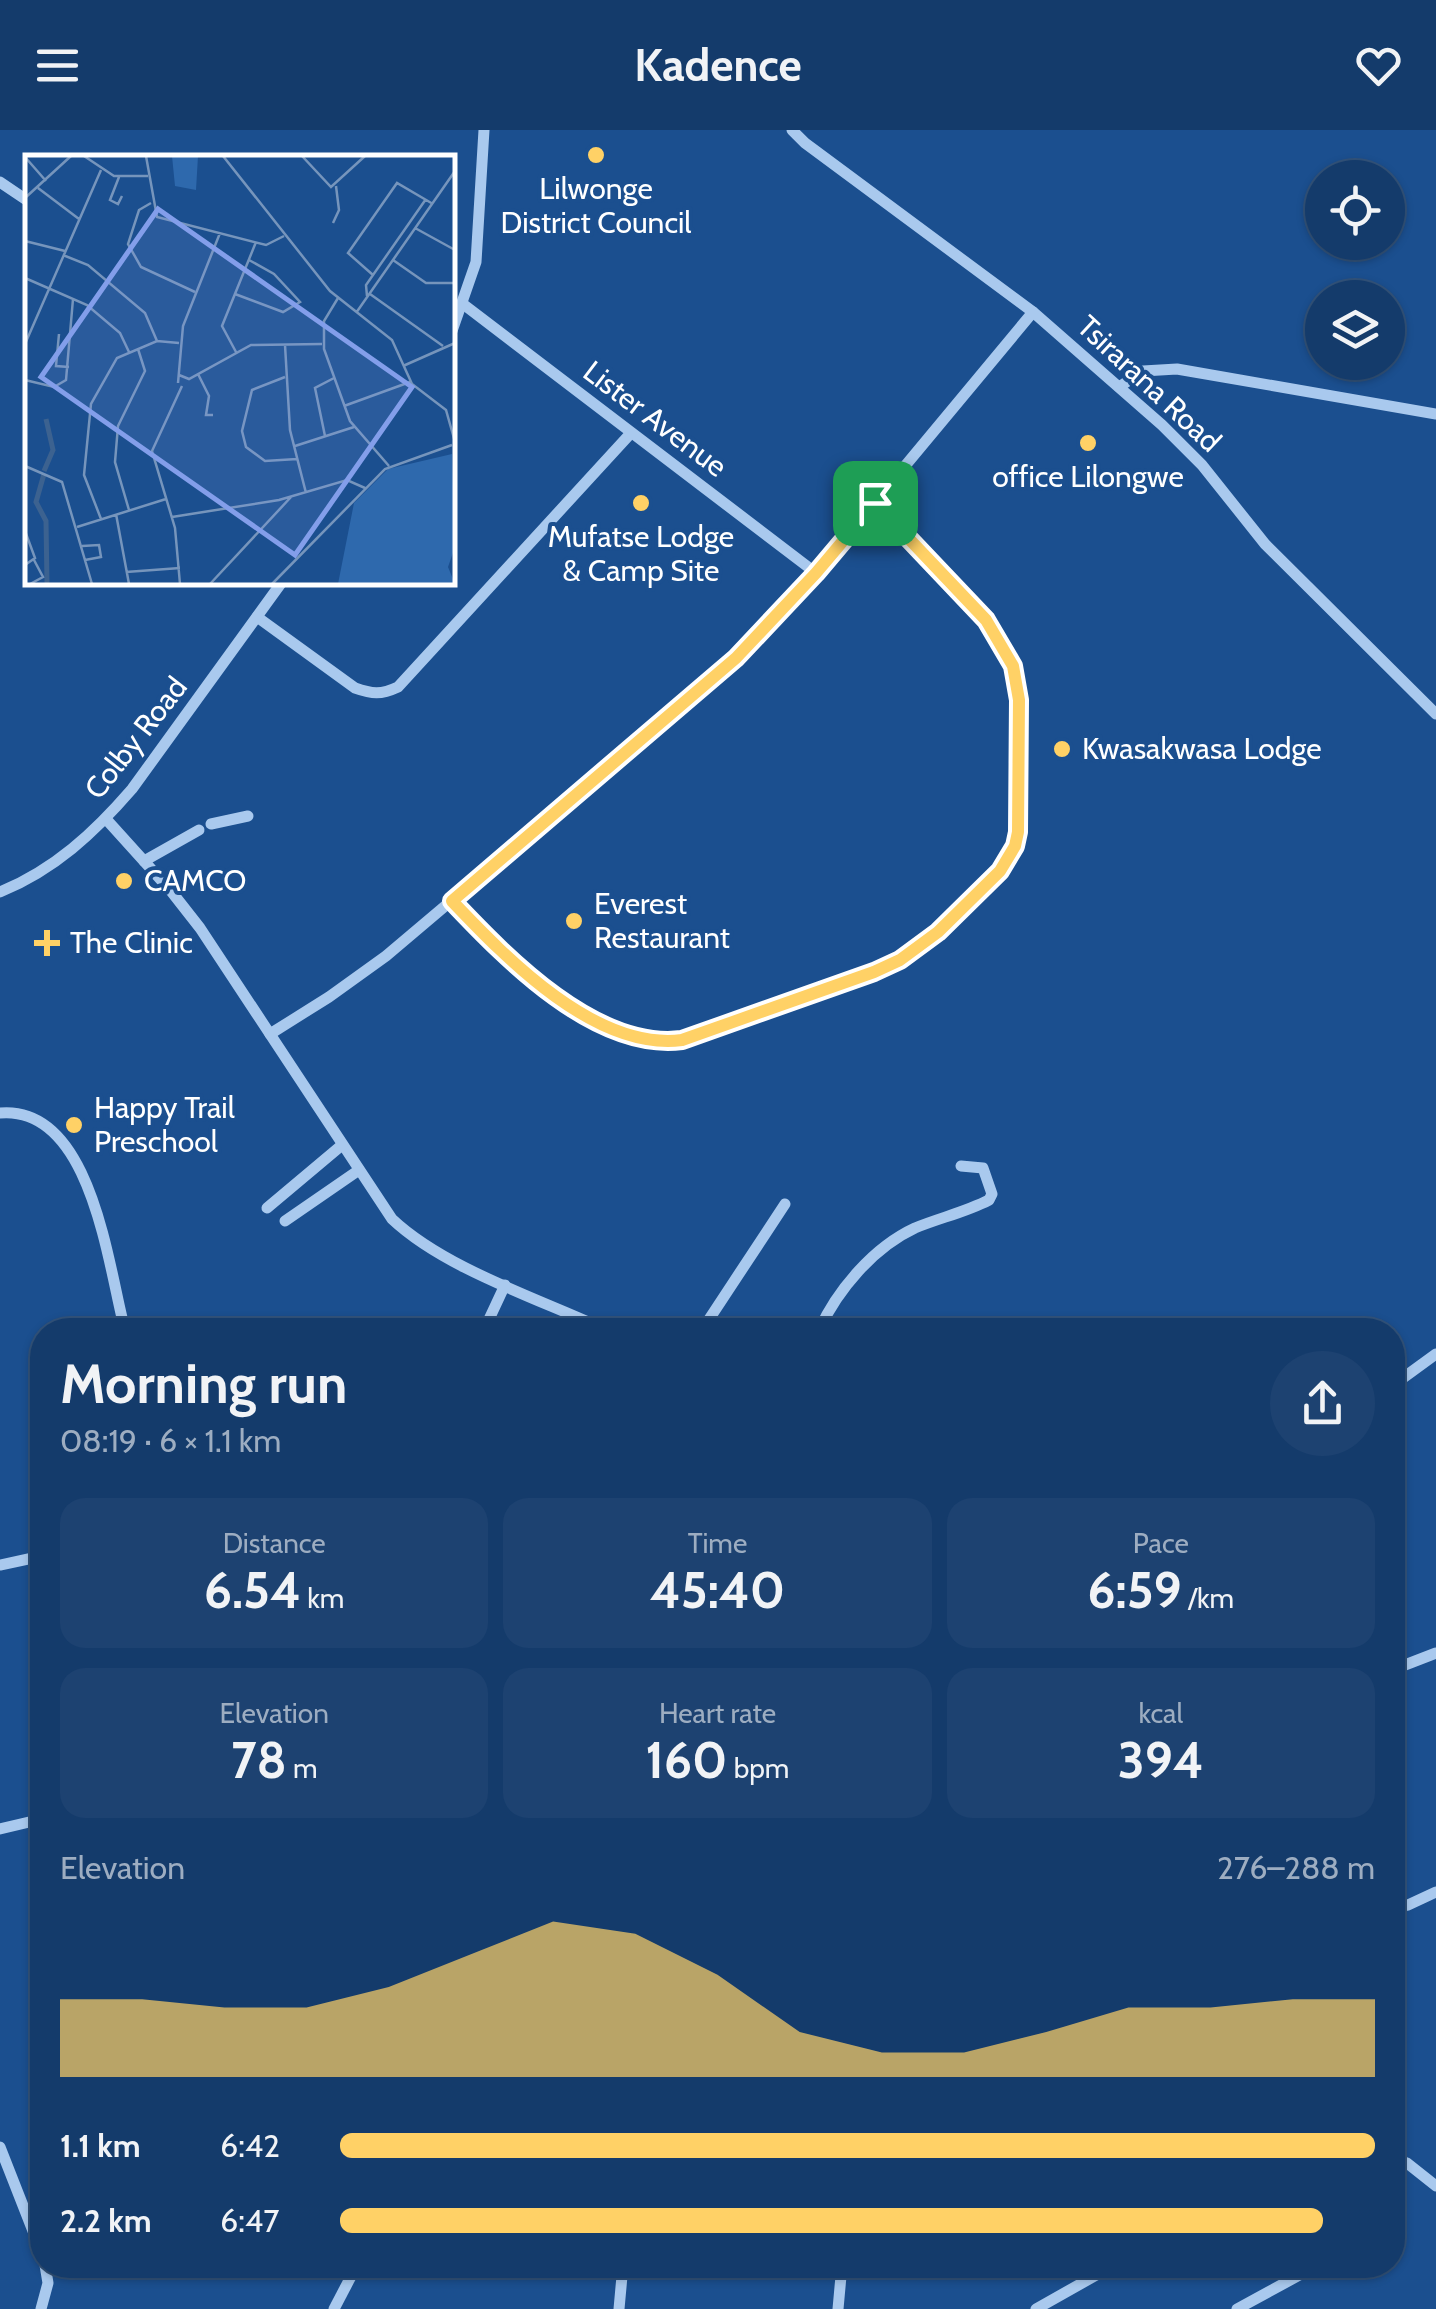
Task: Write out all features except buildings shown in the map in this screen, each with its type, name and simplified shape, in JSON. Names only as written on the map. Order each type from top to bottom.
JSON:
[{"type":"street","points":[[455,324],[479,241],[484,130]]},
{"type":"street","name":"Tsirarana Road","points":[[792,130],[836,167],[1033,312],[1184,445],[1272,552],[1436,714]]},
{"type":"street","points":[[0,182],[25,199]]},
{"type":"street","name":"Lister Avenue","points":[[463,304],[816,573]]},
{"type":"street","points":[[270,1034],[359,976],[452,901],[762,634],[1033,312]]},
{"type":"street","points":[[1119,387],[1144,370],[1177,369],[1436,414]]},
{"type":"street","points":[[257,617],[355,688],[369,694],[384,694],[398,687],[631,433]]},
{"type":"street","points":[[452,901],[545,987],[621,1034],[658,1042],[696,1037],[874,972],[900,960],[938,932],[1000,871],[1015,846],[1019,813],[1017,682],[997,634],[875,503]]},
{"type":"street","name":"Colby Road","points":[[0,892],[45,871],[106,819],[280,585]]},
{"type":"street","points":[[144,861],[205,827],[248,816]]},
{"type":"street","points":[[106,819],[200,928],[380,1203],[405,1231],[444,1255],[579,1318]]},
{"type":"street","points":[[0,1113],[16,1112],[54,1132],[78,1169],[99,1215],[122,1318]]},
{"type":"street","points":[[268,1208],[342,1145]]},
{"type":"street","points":[[826,1318],[842,1290],[896,1240],[911,1230],[990,1200],[992,1194],[984,1168],[961,1166]]},
{"type":"street","points":[[285,1221],[358,1170]]},
{"type":"street","points":[[710,1318],[784,1204]]},
{"type":"street","points":[[490,1318],[506,1285]]},
{"type":"street","points":[[1405,1377],[1436,1354]]},
{"type":"street","points":[[0,1566],[30,1559]]},
{"type":"street","points":[[1405,1665],[1436,1652]]},
{"type":"street","points":[[0,1828],[30,1821]]},
{"type":"street","points":[[1405,1903],[1436,1892]]},
{"type":"street","points":[[0,2148],[30,2222]]},
{"type":"street","points":[[1405,2164],[1434,2179]]},
{"type":"street","points":[[42,2309],[47,2278]]},
{"type":"street","points":[[334,2309],[350,2278]]},
{"type":"street","points":[[619,2309],[622,2278]]},
{"type":"street","points":[[838,2309],[841,2278]]},
{"type":"street","points":[[1036,2309],[1091,2278]]},
{"type":"street","points":[[1237,2309],[1294,2278]]},
{"type":"place","name":"Lilwonge District Council","points":[[596,155]]},
{"type":"place","name":"office Lilongwe","points":[[1088,443]]},
{"type":"place","name":"Mufatse Lodge & Camp Site","points":[[641,503]]},
{"type":"place","name":"Kwasakwasa Lodge","points":[[1062,749]]},
{"type":"place","name":"CAMCO","points":[[124,881]]},
{"type":"place","name":"Everest Restaurant","points":[[574,921]]},
{"type":"place","name":"The Clinic","points":[[47,943]]},
{"type":"place","name":"Happy Trail Preschool","points":[[74,1125]]},
{"type":"route","points":[[875,503],[986,620],[1013,666],[1019,700],[1018,832],[1009,860],[922,946],[874,972],[682,1040],[634,1038],[597,1023],[545,987],[452,901],[762,634],[875,503]]}]
